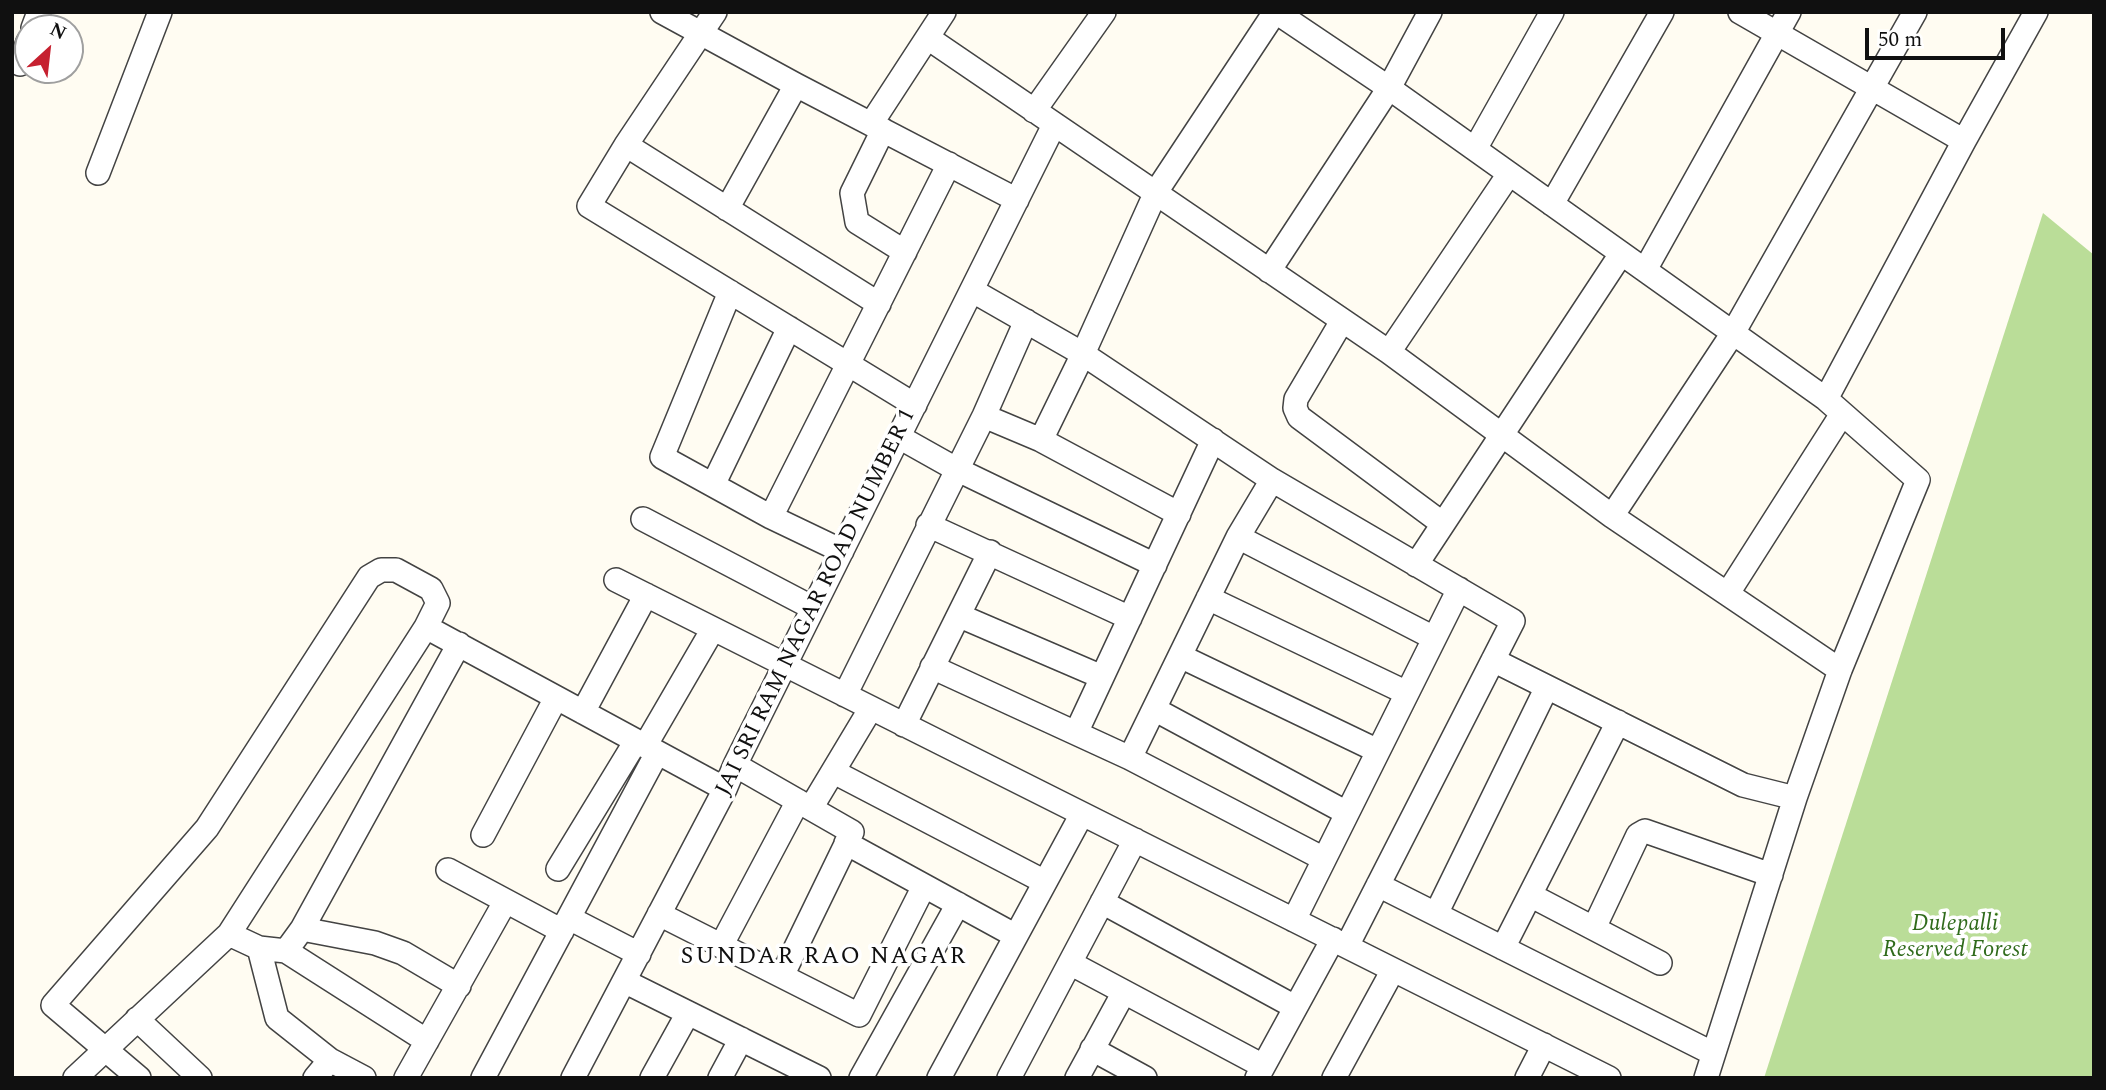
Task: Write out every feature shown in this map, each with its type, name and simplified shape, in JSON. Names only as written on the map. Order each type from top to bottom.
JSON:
[{"type":"street","points":[[98,173],[160,12]]},
{"type":"street","points":[[662,12],[699,34],[1017,200]]},
{"type":"street","points":[[715,12],[626,145],[589,206],[915,405]]},
{"type":"street","points":[[905,252],[857,222],[852,193],[877,127],[944,12]]},
{"type":"street","points":[[1034,111],[1104,12]]},
{"type":"street","points":[[1269,271],[1389,88],[1430,12]]},
{"type":"street","points":[[1475,149],[1552,12]]},
{"type":"street","points":[[1552,204],[1662,12]]},
{"type":"street","points":[[1740,12],[1964,141]]},
{"type":"street","points":[[1645,270],[1789,12]]},
{"type":"street","points":[[1612,516],[1733,333],[1916,12]]},
{"type":"street","points":[[1728,593],[1834,406],[1964,141],[2036,12]]},
{"type":"street","points":[[1041,440],[1156,192],[1287,15],[1834,406],[1918,480],[1840,670],[1795,798],[1706,1078]]},
{"type":"street","points":[[928,38],[1389,352],[1612,516],[1840,670]]},
{"type":"street","points":[[727,209],[796,85]]},
{"type":"street","name":"JAI SRI RAM NAGAR ROAD NUMBER 1","points":[[573,1078],[726,789],[735,765],[1054,125]]},
{"type":"street","points":[[626,145],[879,304]]},
{"type":"street","points":[[771,517],[949,164]]},
{"type":"street","points":[[1389,352],[1509,174]]},
{"type":"street","points":[[1416,565],[1621,254]]},
{"type":"street","points":[[973,291],[1083,354],[1272,480],[1513,621],[1378,884],[1295,1007],[1260,1072],[1070,963]]},
{"type":"street","points":[[730,292],[662,457],[771,517],[842,551]]},
{"type":"street","points":[[845,695],[984,416],[1026,321]]},
{"type":"street","points":[[1342,321],[1296,399],[1294,408],[1299,416],[1443,524]]},
{"type":"street","points":[[713,485],[789,328]]},
{"type":"street","points":[[984,416],[1041,440],[1179,514]]},
{"type":"street","points":[[899,437],[956,469],[1155,565]]},
{"type":"street","points":[[1076,733],[1213,440]]},
{"type":"street","points":[[1130,758],[1238,537],[1272,480]]},
{"type":"street","points":[[643,519],[813,608]]},
{"type":"street","points":[[928,525],[1130,618]]},
{"type":"street","points":[[1238,537],[1434,638]]},
{"type":"street","points":[[904,725],[990,552]]},
{"type":"street","points":[[75,1078],[106,1048],[137,1019],[229,934],[426,627],[438,603],[431,589],[396,570],[381,570],[369,578],[207,828],[53,1005],[106,1048],[139,1078]]},
{"type":"street","points":[[616,580],[1609,1078]]},
{"type":"street","points":[[1294,920],[1459,589]]},
{"type":"street","points":[[583,712],[646,595]]},
{"type":"street","points":[[1208,598],[1407,693]]},
{"type":"street","points":[[960,616],[1102,677]]},
{"type":"street","points":[[426,627],[726,789]]},
{"type":"street","points":[[484,1078],[565,924],[646,746],[713,629]]},
{"type":"street","points":[[286,950],[302,929],[458,644]]},
{"type":"street","points":[[1180,656],[1378,751]]},
{"type":"street","points":[[1493,660],[1743,785],[1795,798]]},
{"type":"street","points":[[932,667],[1130,758],[1324,859]]},
{"type":"street","points":[[1436,914],[1547,687]]},
{"type":"street","points":[[483,835],[556,698]]},
{"type":"street","points":[[721,946],[804,805],[834,772],[871,709]]},
{"type":"street","points":[[1154,709],[1347,813]]},
{"type":"street","points":[[1503,948],[1618,722]]},
{"type":"street","points":[[558,869],[646,746]]},
{"type":"street","points":[[735,765],[852,832],[782,976]]},
{"type":"street","points":[[834,772],[1045,882]]},
{"type":"street","points":[[939,1078],[1082,814]]},
{"type":"street","points":[[1594,929],[1638,835],[1645,831],[1771,874]]},
{"type":"street","points":[[1009,1078],[1135,840]]},
{"type":"street","points":[[846,844],[1016,936]]},
{"type":"street","points":[[448,870],[505,902],[639,954]]},
{"type":"street","points":[[1378,884],[1712,1053]]},
{"type":"street","points":[[659,915],[859,1015],[924,886]]},
{"type":"street","points":[[1530,895],[1660,963]]},
{"type":"street","points":[[406,1078],[505,902]]},
{"type":"street","points":[[1102,902],[1295,1007]]},
{"type":"street","points":[[861,1078],[958,904]]},
{"type":"street","points":[[302,929],[374,943],[403,953],[458,986]]},
{"type":"street","points":[[229,934],[259,948],[286,950],[427,1041]]},
{"type":"street","points":[[259,948],[277,1018],[330,1060],[364,1078]]},
{"type":"street","points":[[1334,1078],[1393,970]]},
{"type":"street","points":[[624,981],[741,1039],[795,1072],[819,1078]]},
{"type":"street","points":[[1077,1078],[1124,992]]},
{"type":"street","points":[[652,1078],[688,1013]]},
{"type":"street","points":[[137,1019],[197,1077]]},
{"type":"street","points":[[720,1078],[741,1039]]},
{"type":"street","points":[[1527,1078],[1544,1045]]},
{"type":"street","points":[[1092,1049],[1145,1078]]},
{"type":"street","points":[[315,1078],[330,1060]]},
{"type":"green space","name":"Dulepalli Reserved Forest","points":[[2043,213],[2094,255],[2094,1078],[1764,1078]]},
{"type":"district","name":"SUNDAR RAO NAGAR","points":[[824,958]]}]
